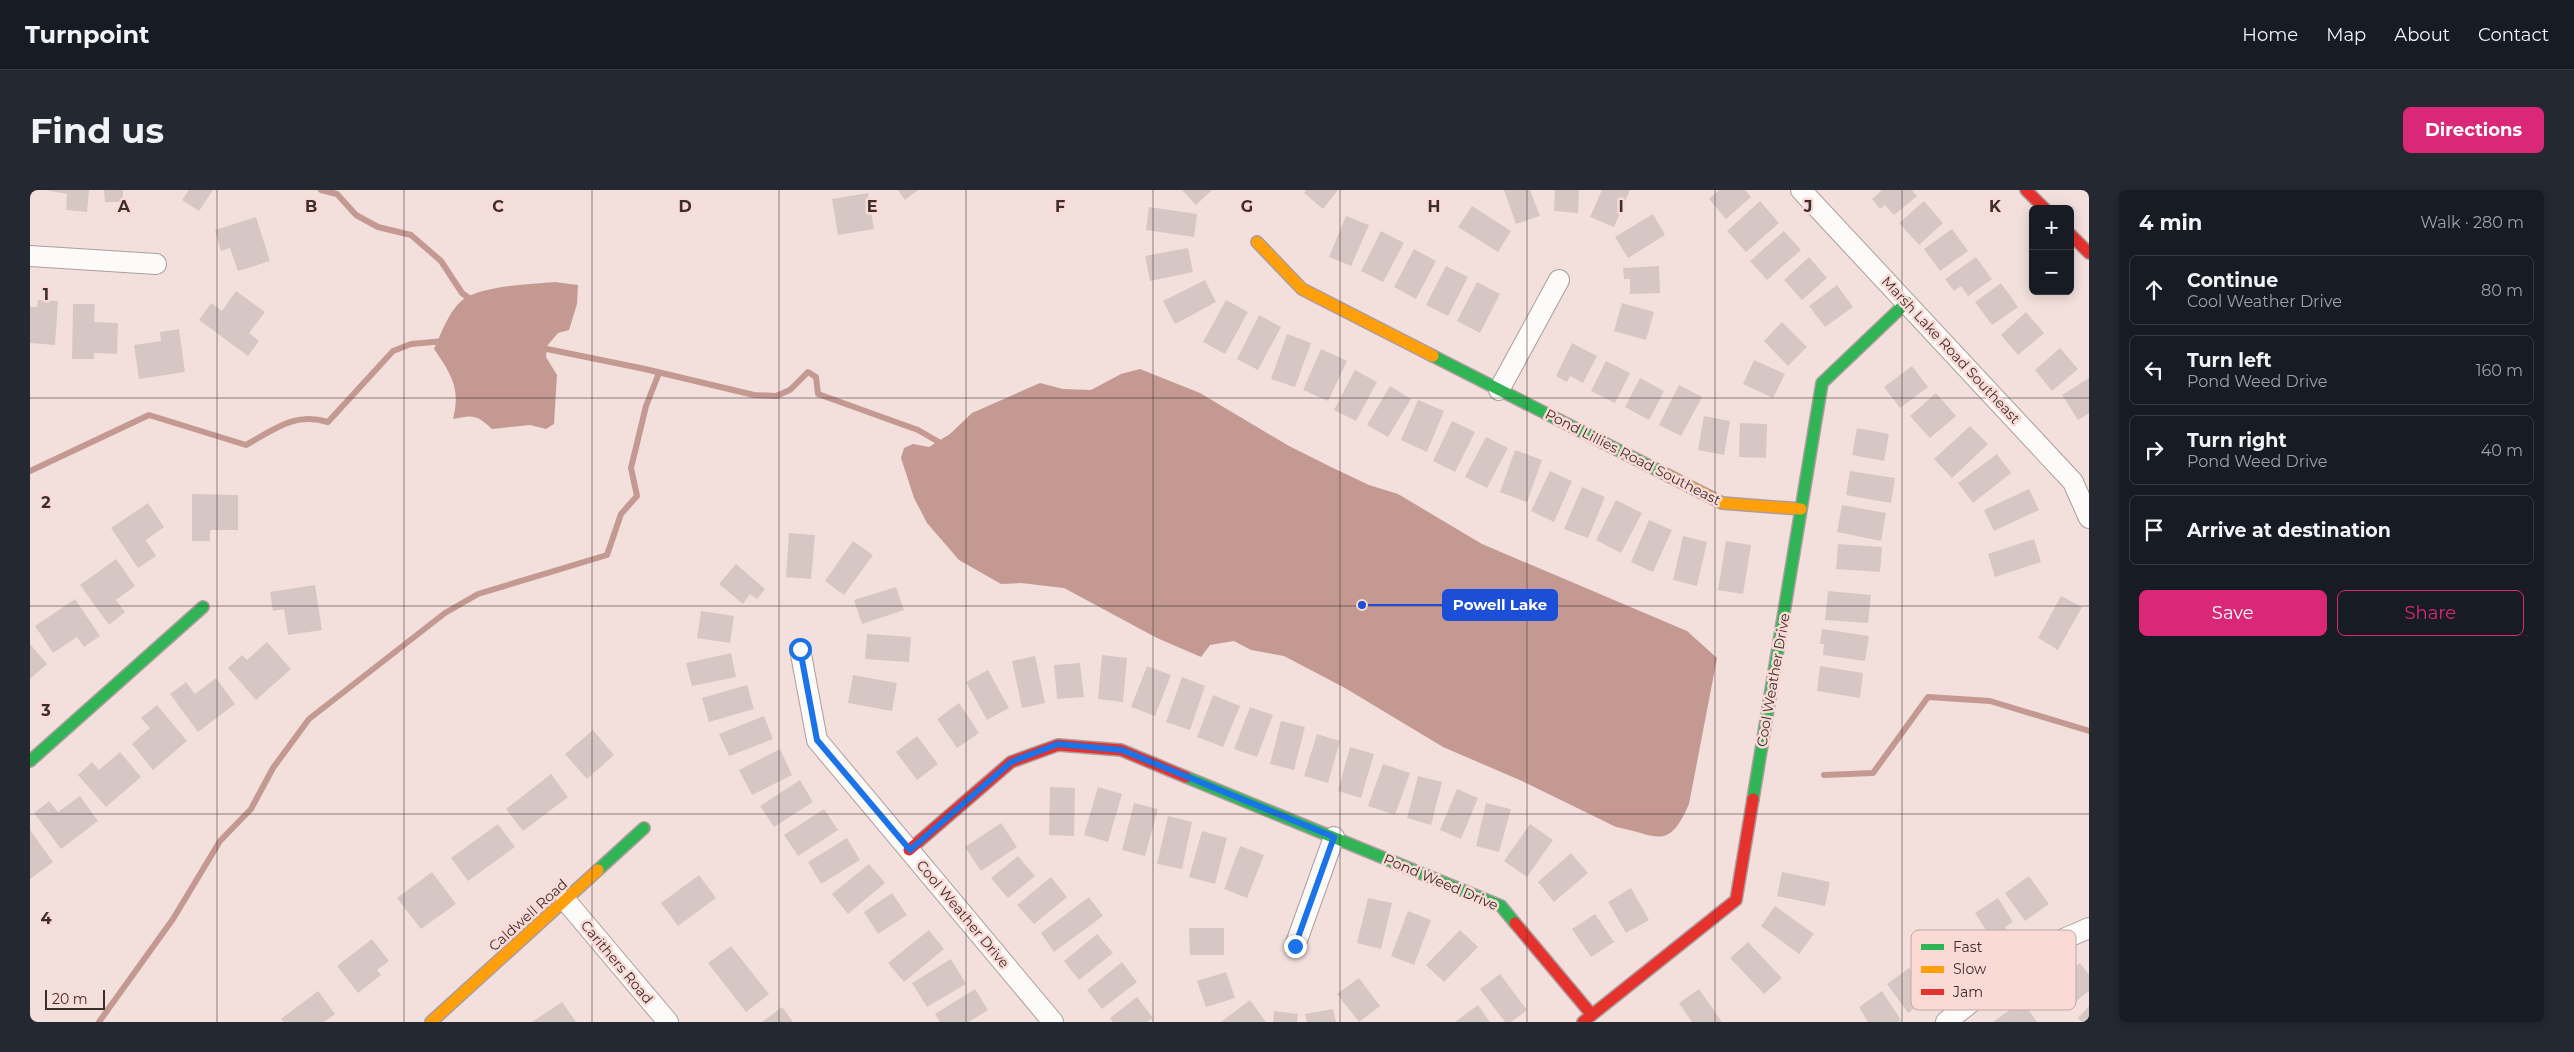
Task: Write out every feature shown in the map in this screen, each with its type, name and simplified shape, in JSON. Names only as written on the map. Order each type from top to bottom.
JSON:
[{"type":"street","name":"Marsh Lake Road Southeast","points":[[1802,190],[2073,482],[2089,518]]},
{"type":"street","points":[[2026,190],[2041,205]]},
{"type":"street","points":[[2074,238],[2089,253]]},
{"type":"street","name":"Pond Lillies Road Southeast","points":[[1256,242],[1302,289],[1722,503],[1801,509]]},
{"type":"street","points":[[30,256],[156,264]]},
{"type":"street","points":[[1499,390],[1559,280]]},
{"type":"street","name":"Cool Weather Drive","points":[[1588,1018],[1736,900],[1822,383],[1907,302]]},
{"type":"street","points":[[30,761],[203,607]]},
{"type":"street","name":"Cool Weather Drive","points":[[800,649],[817,740],[1053,1022]]},
{"type":"street","name":"Pond Weed Drive","points":[[910,850],[1011,762],[1058,744],[1122,750],[1501,906],[1588,1018]]},
{"type":"street","name":"Caldwell Road","points":[[431,1022],[644,828]]},
{"type":"street","points":[[1295,946],[1334,837]]},
{"type":"street","name":"Carithers Road","points":[[566,901],[668,1022]]},
{"type":"street","points":[[2076,934],[2089,928]]},
{"type":"street","points":[[1953,1020],[1965,1010]]},
{"type":"shaded area","points":[[555,282],[578,285],[577,304],[569,330],[558,333],[547,346],[546,357],[557,375],[554,424],[546,429],[530,425],[492,429],[478,418],[465,417],[453,419],[456,398],[453,382],[434,349],[447,320],[456,306],[467,297],[486,290]]},
{"type":"shaded area","points":[[1140,369],[1200,393],[1289,446],[1333,468],[1369,485],[1398,494],[1482,544],[1687,631],[1717,658],[1689,804],[1674,829],[1667,835],[1651,836],[1616,827],[1522,781],[1443,747],[1345,688],[1284,656],[1251,650],[1234,641],[1210,645],[1201,657],[1157,638],[1064,588],[1021,583],[1001,584],[959,560],[927,523],[914,498],[901,458],[904,448],[913,444],[929,447],[950,434],[972,413],[1040,383],[1063,389],[1091,390],[1121,374]]},
{"type":"building","points":[[45,190],[89,190],[87,212],[66,210],[67,194]]},
{"type":"building","points":[[104,190],[123,190],[123,202],[105,202]]},
{"type":"building","points":[[189,190],[213,190],[199,211],[182,200]]},
{"type":"building","points":[[898,190],[918,190],[905,200]]},
{"type":"building","points":[[1182,190],[1212,190],[1196,205]]},
{"type":"building","points":[[1306,190],[1338,190],[1323,209],[1304,193]]},
{"type":"building","points":[[1504,190],[1530,190],[1540,216],[1516,224]]},
{"type":"building","points":[[1555,190],[1579,190],[1578,213],[1554,211]]},
{"type":"building","points":[[1602,190],[1630,190],[1614,227],[1590,217]]},
{"type":"building","points":[[1719,190],[1745,190],[1751,197],[1726,219],[1709,199]]},
{"type":"building","points":[[1882,190],[1912,190],[1917,196],[1894,215],[1885,205],[1880,209],[1872,199]]},
{"type":"building","points":[[868,193],[874,229],[838,235],[832,199]]},
{"type":"building","points":[[1760,201],[1779,223],[1746,252],[1727,231]]},
{"type":"building","points":[[1924,201],[1943,223],[1919,245],[1899,223]]},
{"type":"building","points":[[1472,206],[1511,231],[1498,252],[1458,227]]},
{"type":"building","points":[[1149,207],[1197,214],[1194,237],[1146,230]]},
{"type":"building","points":[[1653,214],[1665,235],[1628,258],[1615,237]]},
{"type":"building","points":[[1346,216],[1369,225],[1351,266],[1329,257]]},
{"type":"building","points":[[256,217],[270,261],[238,271],[230,248],[221,251],[215,230]]},
{"type":"building","points":[[1952,229],[1968,251],[1940,271],[1924,249]]},
{"type":"building","points":[[1381,231],[1404,243],[1383,282],[1361,271]]},
{"type":"building","points":[[1784,231],[1801,250],[1767,280],[1750,261]]},
{"type":"building","points":[[1188,248],[1193,272],[1150,281],[1145,256]]},
{"type":"building","points":[[1414,249],[1436,261],[1416,299],[1394,287]]},
{"type":"building","points":[[1809,257],[1827,278],[1802,300],[1784,280]]},
{"type":"building","points":[[1976,257],[1992,279],[1968,296],[1961,286],[1954,291],[1945,279]]},
{"type":"building","points":[[1446,266],[1468,277],[1448,316],[1426,305]]},
{"type":"building","points":[[1659,266],[1660,293],[1630,294],[1630,279],[1624,279],[1623,268]]},
{"type":"building","points":[[1205,280],[1216,302],[1175,324],[1163,301]]},
{"type":"building","points":[[1477,282],[1500,294],[1480,333],[1457,321]]},
{"type":"building","points":[[2001,283],[2018,307],[1992,325],[1975,302]]},
{"type":"building","points":[[1837,285],[1853,307],[1825,327],[1809,306]]},
{"type":"building","points":[[236,291],[265,312],[249,333],[259,341],[248,356],[199,320],[211,303],[222,311]]},
{"type":"building","points":[[38,300],[58,301],[55,345],[30,343],[30,307],[37,307]]},
{"type":"building","points":[[1226,300],[1248,312],[1225,354],[1203,342]]},
{"type":"building","points":[[1622,303],[1654,312],[1646,340],[1614,331]]},
{"type":"building","points":[[73,304],[95,304],[94,322],[118,323],[117,354],[94,353],[94,359],[72,359]]},
{"type":"building","points":[[2026,312],[2044,333],[2018,355],[2001,335]]},
{"type":"building","points":[[1259,315],[1281,327],[1258,370],[1237,359]]},
{"type":"building","points":[[1782,322],[1807,347],[1788,366],[1764,341]]},
{"type":"building","points":[[179,329],[185,372],[139,379],[134,345],[161,341],[160,332]]},
{"type":"building","points":[[1287,334],[1311,343],[1295,387],[1271,379]]},
{"type":"building","points":[[1572,343],[1597,356],[1583,383],[1570,376],[1567,382],[1556,376]]},
{"type":"building","points":[[2060,348],[2078,369],[2052,391],[2035,370]]},
{"type":"building","points":[[1321,349],[1347,361],[1328,401],[1303,390]]},
{"type":"building","points":[[1754,360],[1785,374],[1773,398],[1743,384]]},
{"type":"building","points":[[1606,361],[1630,373],[1615,403],[1591,391]]},
{"type":"building","points":[[1912,366],[1928,387],[1900,408],[1884,387]]},
{"type":"building","points":[[1355,370],[1377,382],[1356,421],[1334,410]]},
{"type":"building","points":[[1640,378],[1664,391],[1649,420],[1625,407]]},
{"type":"building","points":[[2089,378],[2089,413],[2078,420],[2062,395]]},
{"type":"building","points":[[1679,385],[1702,397],[1681,436],[1659,425]]},
{"type":"building","points":[[1390,386],[1411,399],[1388,437],[1367,425]]},
{"type":"building","points":[[1936,393],[1956,416],[1930,438],[1910,416]]},
{"type":"building","points":[[1418,400],[1444,411],[1427,452],[1401,440]]},
{"type":"building","points":[[1704,416],[1730,421],[1724,455],[1698,450]]},
{"type":"building","points":[[1452,421],[1475,432],[1455,472],[1433,461]]},
{"type":"building","points":[[1740,423],[1767,424],[1766,458],[1739,457]]},
{"type":"building","points":[[1970,426],[1988,444],[1952,478],[1934,459]]},
{"type":"building","points":[[1857,428],[1889,434],[1884,461],[1852,455]]},
{"type":"building","points":[[1486,437],[1508,448],[1487,488],[1465,477]]},
{"type":"building","points":[[1515,450],[1542,460],[1527,502],[1500,492]]},
{"type":"building","points":[[1997,454],[2011,473],[1973,503],[1958,483]]},
{"type":"building","points":[[1550,471],[1572,481],[1554,522],[1531,511]]},
{"type":"building","points":[[1850,471],[1895,478],[1891,503],[1846,495]]},
{"type":"building","points":[[1582,487],[1605,497],[1588,538],[1564,529]]},
{"type":"building","points":[[2029,489],[2039,510],[1994,531],[1984,510]]},
{"type":"building","points":[[192,494],[238,495],[238,530],[210,530],[210,541],[192,541]]},
{"type":"building","points":[[1616,500],[1642,513],[1621,553],[1596,540]]},
{"type":"building","points":[[148,503],[164,527],[146,540],[156,556],[138,568],[111,528]]},
{"type":"building","points":[[1842,505],[1886,513],[1881,541],[1837,532]]},
{"type":"building","points":[[1649,520],[1672,530],[1653,572],[1631,562]]},
{"type":"building","points":[[789,533],[815,535],[811,579],[786,577]]},
{"type":"building","points":[[1683,536],[1707,542],[1697,586],[1673,580]]},
{"type":"building","points":[[2034,539],[2041,562],[1995,577],[1988,554]]},
{"type":"building","points":[[853,541],[873,555],[844,595],[825,581]]},
{"type":"building","points":[[1726,541],[1751,545],[1743,594],[1718,590]]},
{"type":"building","points":[[1838,544],[1882,547],[1880,572],[1836,569]]},
{"type":"building","points":[[116,559],[135,586],[116,600],[125,612],[109,625],[80,585]]},
{"type":"building","points":[[736,564],[765,589],[757,599],[750,594],[743,604],[719,584]]},
{"type":"building","points":[[315,585],[322,630],[288,635],[284,609],[273,611],[270,592]]},
{"type":"building","points":[[896,587],[904,610],[862,624],[854,600]]},
{"type":"building","points":[[1828,591],[1871,595],[1868,623],[1825,620]]},
{"type":"building","points":[[2061,596],[2082,607],[2058,650],[2038,638]]},
{"type":"building","points":[[75,599],[100,636],[84,647],[77,637],[53,653],[35,626]]},
{"type":"building","points":[[701,611],[734,616],[730,643],[697,638]]},
{"type":"building","points":[[1822,629],[1869,636],[1865,661],[1823,655],[1824,644],[1820,644]]},
{"type":"building","points":[[867,634],[911,637],[909,662],[865,659]]},
{"type":"building","points":[[267,642],[291,669],[256,700],[228,668],[242,655],[247,660]]},
{"type":"building","points":[[30,644],[47,664],[30,679]]},
{"type":"building","points":[[731,653],[736,677],[692,686],[686,663]]},
{"type":"building","points":[[1102,655],[1127,658],[1123,702],[1098,699]]},
{"type":"building","points":[[1035,656],[1045,703],[1022,708],[1012,661]]},
{"type":"building","points":[[1080,663],[1084,697],[1057,699],[1054,665]]},
{"type":"building","points":[[1147,666],[1171,675],[1155,716],[1131,707]]},
{"type":"building","points":[[1820,666],[1863,673],[1860,698],[1817,691]]},
{"type":"building","points":[[988,670],[1009,708],[987,720],[966,682]]},
{"type":"building","points":[[853,675],[897,683],[892,711],[848,703]]},
{"type":"building","points":[[1182,677],[1205,686],[1190,730],[1166,722]]},
{"type":"building","points":[[216,678],[235,704],[198,732],[170,694],[186,682],[195,694]]},
{"type":"building","points":[[747,685],[754,709],[709,722],[702,698]]},
{"type":"building","points":[[1213,695],[1240,706],[1223,747],[1197,737]]},
{"type":"building","points":[[959,703],[979,733],[957,748],[937,719]]},
{"type":"building","points":[[157,705],[187,741],[153,770],[132,744],[150,728],[141,718]]},
{"type":"building","points":[[1250,707],[1273,715],[1257,757],[1234,749]]},
{"type":"building","points":[[764,716],[773,739],[729,756],[719,734]]},
{"type":"building","points":[[1281,721],[1305,727],[1294,770],[1270,764]]},
{"type":"building","points":[[593,730],[614,755],[587,779],[565,754]]},
{"type":"building","points":[[1317,734],[1340,741],[1328,783],[1304,776]]},
{"type":"building","points":[[917,736],[938,764],[917,780],[896,752]]},
{"type":"building","points":[[1350,747],[1374,754],[1361,798],[1338,791]]},
{"type":"building","points":[[780,749],[792,775],[752,795],[739,770]]},
{"type":"building","points":[[120,752],[141,777],[106,807],[78,775],[92,762],[99,770]]},
{"type":"building","points":[[1383,764],[1410,773],[1395,815],[1368,806]]},
{"type":"building","points":[[551,774],[568,797],[523,831],[506,809]]},
{"type":"building","points":[[1418,776],[1442,782],[1431,825],[1407,818]]},
{"type":"building","points":[[800,780],[813,802],[774,827],[760,806]]},
{"type":"building","points":[[1050,787],[1075,788],[1074,836],[1049,835]]},
{"type":"building","points":[[1098,787],[1122,794],[1108,842],[1084,835]]},
{"type":"building","points":[[1457,789],[1478,798],[1461,839],[1440,830]]},
{"type":"building","points":[[80,796],[98,821],[61,849],[34,813],[49,801],[58,812]]},
{"type":"building","points":[[1134,803],[1158,809],[1145,856],[1122,850]]},
{"type":"building","points":[[1486,803],[1511,809],[1499,852],[1476,846]]},
{"type":"building","points":[[824,809],[838,830],[798,856],[784,835]]},
{"type":"building","points":[[1168,816],[1192,822],[1182,869],[1157,864]]},
{"type":"building","points":[[1001,823],[1017,847],[981,871],[965,847]]},
{"type":"building","points":[[498,824],[515,847],[468,881],[451,858]]},
{"type":"building","points":[[1530,824],[1553,840],[1527,877],[1504,861]]},
{"type":"building","points":[[30,830],[53,862],[30,879]]},
{"type":"building","points":[[1202,831],[1227,838],[1215,884],[1189,877]]},
{"type":"building","points":[[847,838],[860,860],[821,884],[808,862]]},
{"type":"building","points":[[1240,846],[1264,855],[1247,898],[1224,889]]},
{"type":"building","points":[[1571,853],[1588,873],[1554,902],[1538,882]]},
{"type":"building","points":[[1018,856],[1035,876],[1008,898],[991,878]]},
{"type":"building","points":[[869,864],[885,883],[848,914],[832,894]]},
{"type":"building","points":[[432,872],[456,904],[421,929],[397,898]]},
{"type":"building","points":[[1782,872],[1830,882],[1825,906],[1777,896]]},
{"type":"building","points":[[699,875],[716,898],[678,926],[661,903]]},
{"type":"building","points":[[2029,876],[2049,904],[2025,921],[2005,893]]},
{"type":"building","points":[[1051,877],[1067,897],[1034,924],[1017,905]]},
{"type":"building","points":[[1631,888],[1649,920],[1626,933],[1608,902]]},
{"type":"building","points":[[892,893],[907,915],[878,934],[864,912]]},
{"type":"building","points":[[1089,897],[1103,916],[1054,952],[1041,933]]},
{"type":"building","points":[[1368,898],[1392,903],[1381,949],[1357,943]]},
{"type":"building","points":[[1998,898],[2013,922],[2005,927],[2007,930],[1986,930],[1975,913]]},
{"type":"building","points":[[1775,906],[1814,934],[1799,954],[1761,926]]},
{"type":"building","points":[[1408,911],[1431,920],[1414,965],[1391,956]]},
{"type":"building","points":[[1595,914],[1614,942],[1591,957],[1572,929]]},
{"type":"building","points":[[1189,928],[1224,928],[1224,955],[1190,955]]},
{"type":"building","points":[[929,930],[944,949],[904,982],[888,963]]},
{"type":"building","points":[[1460,930],[1478,947],[1444,982],[1426,965]]},
{"type":"building","points":[[1097,934],[1113,953],[1079,980],[1064,961]]},
{"type":"building","points":[[372,939],[389,961],[377,970],[381,975],[358,993],[337,966]]},
{"type":"building","points":[[1748,942],[1782,978],[1764,994],[1730,958]]},
{"type":"building","points":[[731,946],[769,994],[746,1012],[708,963]]},
{"type":"building","points":[[951,959],[966,984],[927,1007],[912,983]]},
{"type":"building","points":[[1122,962],[1137,982],[1102,1009],[1087,990]]},
{"type":"building","points":[[2080,963],[2089,975],[2089,991],[2076,1001],[2076,966]]},
{"type":"building","points":[[1909,968],[1911,971],[1912,1010],[1908,1013],[1887,984]]},
{"type":"building","points":[[1226,972],[1235,998],[1206,1007],[1197,981]]},
{"type":"building","points":[[1500,974],[1527,1010],[1511,1022],[1505,1022],[1480,989]]},
{"type":"building","points":[[1359,978],[1380,1006],[1359,1022],[1337,994]]},
{"type":"building","points":[[975,989],[988,1010],[969,1022],[940,1022],[935,1014]]},
{"type":"building","points":[[1699,989],[1722,1022],[1692,1022],[1679,1003]]},
{"type":"building","points":[[318,991],[335,1014],[324,1022],[284,1022],[281,1019]]},
{"type":"building","points":[[1882,991],[1901,1020],[1898,1022],[1868,1022],[1859,1007]]},
{"type":"building","points":[[1137,997],[1153,1018],[1147,1022],[1113,1022],[1110,1018]]},
{"type":"building","points":[[1250,1000],[1266,1022],[1221,1022]]},
{"type":"building","points":[[562,1002],[576,1022],[532,1022]]},
{"type":"building","points":[[1478,1005],[1490,1022],[1456,1021]]},
{"type":"building","points":[[2089,1006],[2089,1022],[2082,1022],[2078,1018]]},
{"type":"building","points":[[782,1007],[793,1022],[762,1022]]},
{"type":"building","points":[[1333,1009],[1336,1022],[1307,1022],[1305,1014]]},
{"type":"building","points":[[2010,1010],[2028,1010],[2037,1022],[1993,1022]]},
{"type":"building","points":[[1274,1011],[1298,1014],[1297,1022],[1273,1022]]},
{"type":"waterway","points":[[321,190],[337,194],[356,215],[378,227],[411,235],[441,261],[462,293],[474,302]]},
{"type":"waterway","points":[[30,471],[149,415],[246,445],[276,428],[295,421],[316,419],[328,422],[393,351],[411,344],[444,341]]},
{"type":"waterway","points":[[539,351],[547,349],[645,369],[754,395],[776,396],[790,390],[808,372],[816,377],[818,394],[918,430],[944,445]]},
{"type":"waterway","points":[[99,1022],[173,919],[220,841],[251,809],[273,768],[309,719],[445,613],[478,594],[607,555],[621,514],[637,496],[631,468],[646,406],[659,373]]},
{"type":"waterway","points":[[1824,775],[1873,773],[1928,697],[1990,701],[2089,731]]},
{"type":"traffic: fast","points":[[1753,799],[1822,383],[1907,302]]},
{"type":"traffic: fast","points":[[1433,356],[1669,476]]},
{"type":"traffic: fast","points":[[30,761],[203,607]]},
{"type":"traffic: fast","points":[[1186,777],[1501,906],[1515,923]]},
{"type":"traffic: fast","points":[[598,870],[644,828]]},
{"type":"traffic: slow","points":[[1257,242],[1302,289],[1433,356]]},
{"type":"traffic: slow","points":[[1669,476],[1722,503],[1801,509]]},
{"type":"traffic: slow","points":[[431,1022],[598,870]]},
{"type":"traffic: jam","points":[[2026,190],[2041,205]]},
{"type":"traffic: jam","points":[[2074,238],[2089,253]]},
{"type":"traffic: jam","points":[[909,850],[1011,762],[1058,745],[1121,750],[1186,777]]},
{"type":"traffic: jam","points":[[1583,1022],[1736,900],[1753,799]]},
{"type":"traffic: jam","points":[[1515,923],[1592,1015]]},
{"type":"place","name":"Powell Lake","points":[[1362,605]]},
{"type":"route","points":[[800,649],[817,740],[910,850],[1011,762],[1058,744],[1122,750],[1334,837],[1295,946]]}]
